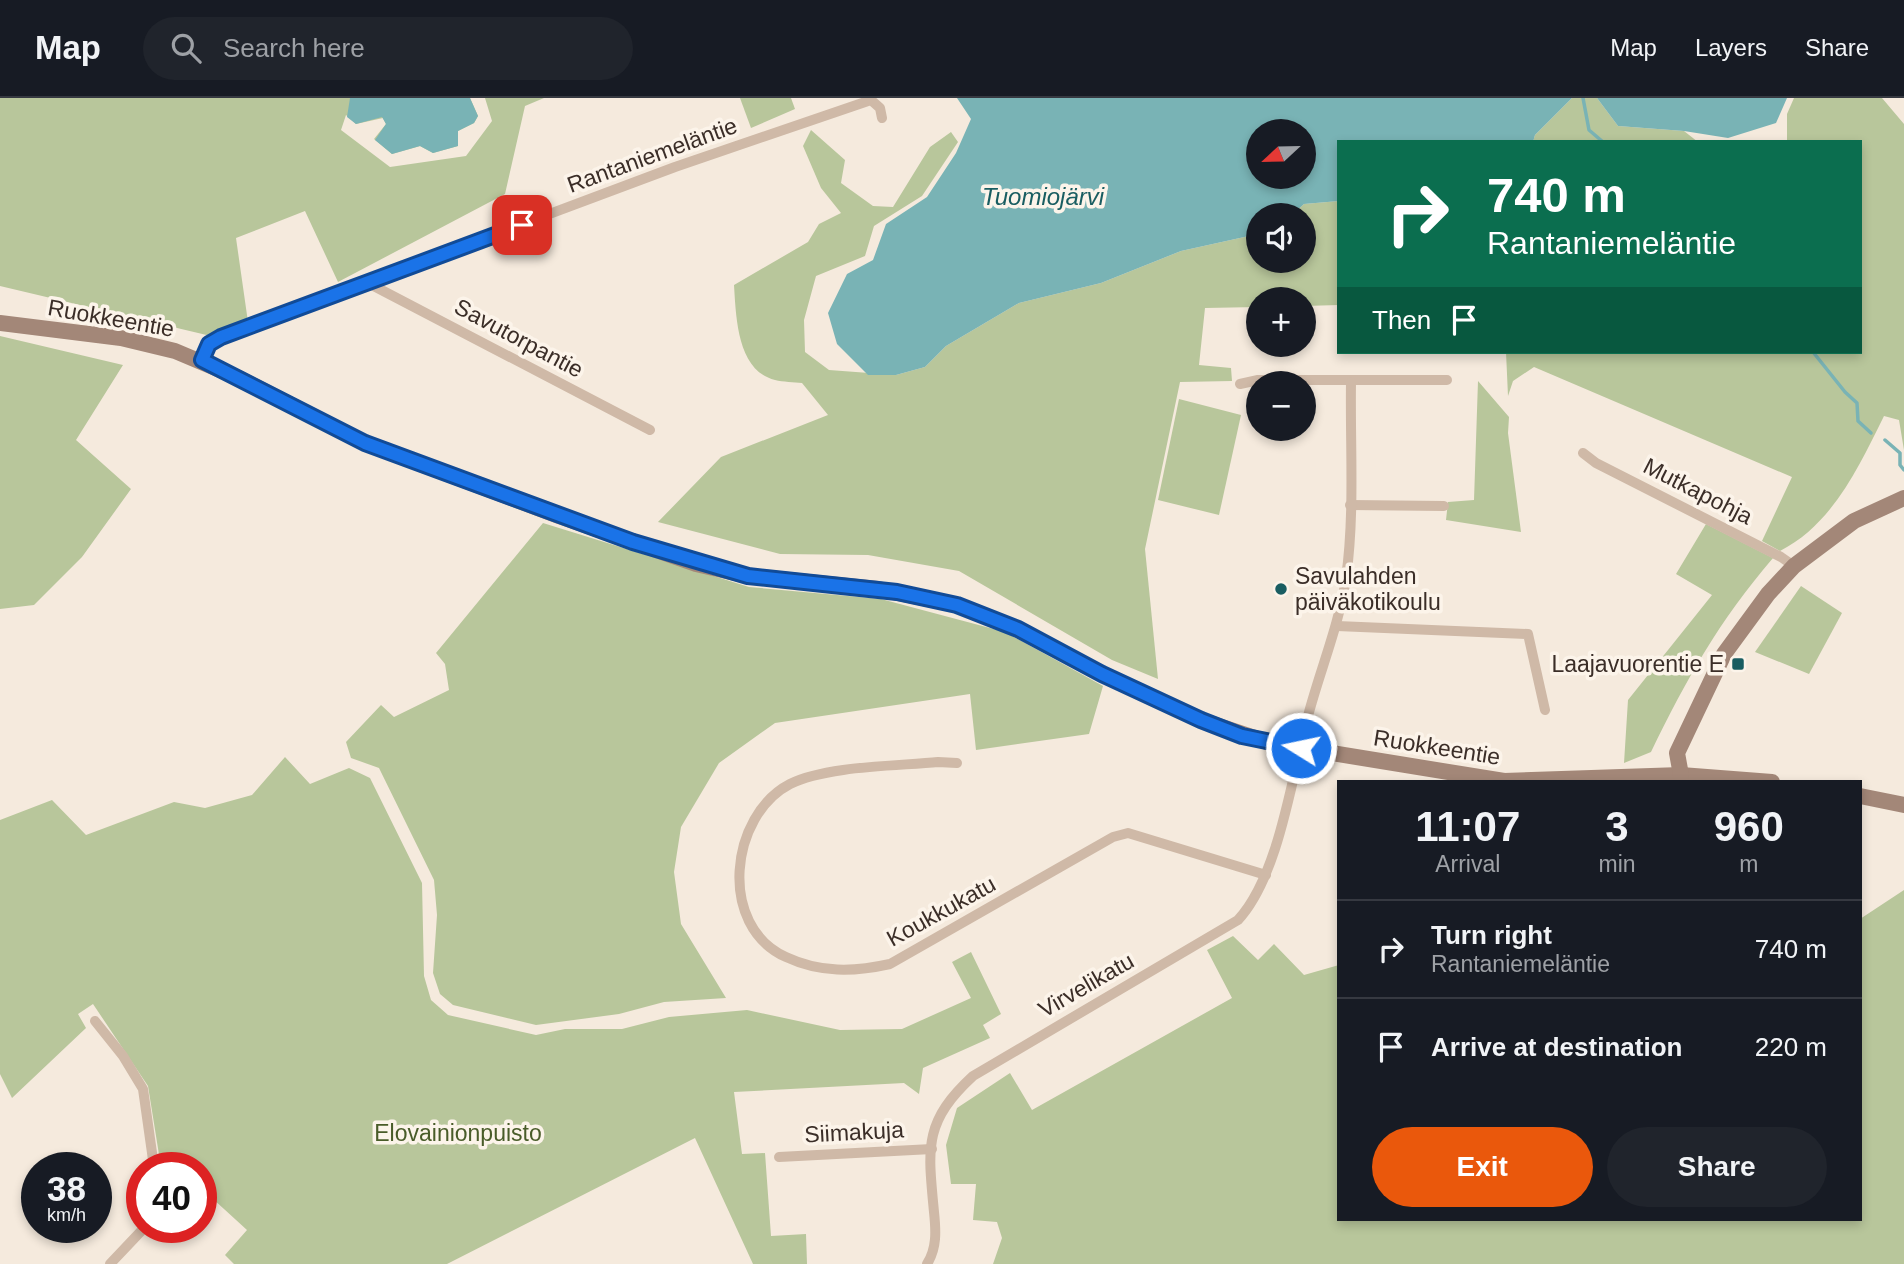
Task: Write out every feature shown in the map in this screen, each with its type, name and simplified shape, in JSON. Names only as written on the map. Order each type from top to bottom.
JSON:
[{"type":"street","name":"Rantaniemeläntie","points":[[202,360],[209,344],[221,337],[675,167],[871,100],[880,108],[882,118]]},
{"type":"street","name":"Savutorpantie","points":[[368,283],[650,430]]},
{"type":"street","name":"Ruokkeentie","points":[[0,323],[121,338],[202,360],[365,443],[655,550],[748,576],[891,591],[957,605],[1018,629],[1102,674],[1201,720],[1251,738],[1504,780],[1681,775],[1746,780]]},
{"type":"street","points":[[1241,384],[1258,380],[1447,380]]},
{"type":"street","name":"Virvelikatu","points":[[927,1264],[934,1253],[936,1232],[932,1149],[936,1120],[948,1099],[973,1076],[1237,920],[1251,905],[1266,874],[1337,626],[1347,576],[1351,382]]},
{"type":"street","name":"Mutkapohja","points":[[1583,453],[1596,463],[1794,566]]},
{"type":"street","points":[[1681,775],[1677,753],[1724,654],[1768,594],[1794,566],[1854,521],[1904,498]]},
{"type":"street","points":[[1350,505],[1444,506]]},
{"type":"street","points":[[1337,626],[1528,634],[1545,710]]},
{"type":"street","name":"Koukkukatu","points":[[957,763],[937,762],[814,775],[776,793],[752,820],[741,849],[741,895],[752,923],[762,938],[785,957],[825,969],[857,971],[890,964],[1113,837],[1128,833],[1266,874]]},
{"type":"street","points":[[1862,796],[1904,805]]},
{"type":"street","points":[[96,1021],[117,1047],[143,1088],[152,1152]]},
{"type":"street","name":"Siimakuja","points":[[779,1157],[932,1149]]},
{"type":"street","points":[[110,1264],[130,1243]]},
{"type":"green space","points":[[0,98],[470,98],[478,116],[474,123],[458,131],[458,146],[433,153],[420,146],[392,154],[374,139],[386,124],[383,118],[356,124],[346,115],[341,130],[390,167],[466,156],[492,121],[485,98],[544,98],[525,106],[505,194],[338,282],[305,211],[236,238],[248,322],[215,337],[0,286]]},
{"type":"green space","points":[[740,98],[791,98],[795,109],[751,128]]},
{"type":"green space","points":[[1572,98],[1597,98],[1618,126],[1684,131],[1695,140],[1534,140],[1535,135]]},
{"type":"green space","points":[[1794,98],[1882,98],[1904,124],[1904,450],[1899,420],[1884,416],[1854,474],[1830,510],[1815,526],[1780,551],[1762,541],[1792,477],[1534,367],[1513,381],[1508,396],[1506,354],[1862,354],[1862,140],[1787,140],[1787,114]]},
{"type":"green space","points":[[811,130],[845,160],[841,183],[873,206],[893,207],[930,147],[951,132],[958,142],[922,196],[874,226],[865,256],[816,276],[804,320],[805,352],[829,370],[896,375],[925,367],[946,346],[1019,303],[1101,283],[1181,251],[1246,237],[1246,273],[1316,273],[1316,203],[1337,201],[1337,305],[1316,306],[1316,287],[1246,287],[1246,307],[1205,308],[1199,365],[1231,368],[1232,381],[1180,382],[1145,549],[1158,679],[1112,660],[959,571],[868,555],[780,554],[658,522],[721,457],[828,415],[802,383],[775,380],[762,375],[753,366],[741,341],[734,285],[808,242],[819,224],[841,213],[821,188],[803,146]]},
{"type":"green space","points":[[0,336],[123,365],[76,440],[131,489],[82,557],[34,605],[0,609]]},
{"type":"green space","points":[[1478,381],[1509,417],[1508,433],[1521,532],[1446,520],[1448,502],[1474,500]]},
{"type":"green space","points":[[1179,399],[1241,415],[1219,515],[1158,500]]},
{"type":"green space","points":[[543,523],[749,587],[881,599],[1005,632],[1103,686],[1089,734],[976,750],[970,694],[775,723],[719,763],[681,827],[674,872],[681,924],[726,998],[664,1002],[619,1014],[536,1025],[453,1005],[440,994],[433,973],[437,915],[434,880],[379,768],[351,758],[346,742],[381,705],[394,717],[449,690],[445,664],[436,653]]},
{"type":"green space","points":[[1706,524],[1773,558],[1736,604],[1705,651],[1651,752],[1624,763],[1628,700],[1712,595],[1676,574]]},
{"type":"green space","points":[[1801,586],[1842,613],[1809,674],[1755,652]]},
{"type":"green space","name":"Elovainionpuisto","points":[[285,757],[310,784],[349,768],[370,778],[422,883],[424,976],[431,1000],[448,1015],[536,1035],[565,1029],[622,1029],[669,1017],[747,1010],[840,1030],[902,1029],[971,998],[952,962],[971,952],[1001,1014],[983,1025],[990,1038],[923,1068],[919,1094],[904,1083],[734,1092],[742,1154],[765,1153],[771,1236],[806,1234],[807,1264],[753,1264],[695,1138],[447,1264],[234,1264],[225,1255],[247,1230],[217,1203],[217,1152],[159,1152],[148,1086],[93,1004],[78,1014],[86,1028],[12,1098],[0,1074],[0,820],[52,800],[86,835],[174,802],[205,808],[252,795]]},
{"type":"green space","points":[[1904,890],[1904,1264],[993,1264],[1002,1238],[997,1222],[973,1220],[976,1184],[951,1184],[946,1145],[957,1108],[1010,1073],[1032,1110],[1232,998],[1207,950],[1233,936],[1258,960],[1274,944],[1304,975],[1337,966],[1337,1221],[1862,1221],[1862,918]]},
{"type":"water","points":[[350,98],[470,98],[478,116],[474,123],[458,131],[458,146],[433,153],[420,146],[392,154],[375,140],[386,124],[382,117],[356,124],[347,117]]},
{"type":"water","name":"Tuomiojärvi","points":[[957,98],[1572,98],[1535,135],[1534,140],[1337,140],[1337,201],[1246,203],[1246,237],[1181,251],[1101,283],[1019,303],[946,346],[925,367],[896,375],[868,375],[837,344],[828,313],[847,274],[873,260],[886,224],[927,197],[956,153],[971,119]]},
{"type":"water","points":[[1597,98],[1787,98],[1776,123],[1728,138],[1684,131],[1618,126]]},
{"type":"waterway","points":[[1583,98],[1589,130],[1601,140]]},
{"type":"waterway","points":[[1815,354],[1857,403],[1858,421],[1871,433]]},
{"type":"waterway","points":[[1885,440],[1900,453],[1900,465],[1904,470]]},
{"type":"place","name":"Savulahden päiväkotikoulu","points":[[1281,589]]},
{"type":"place","name":"Laajavuorentie E","points":[[1738,664]]},
{"type":"route","points":[[522,225],[221,337],[209,344],[202,360],[365,443],[559,516],[696,564],[748,576],[916,594],[957,605],[1018,629],[1102,674],[1201,720],[1242,736],[1301,748]]}]
